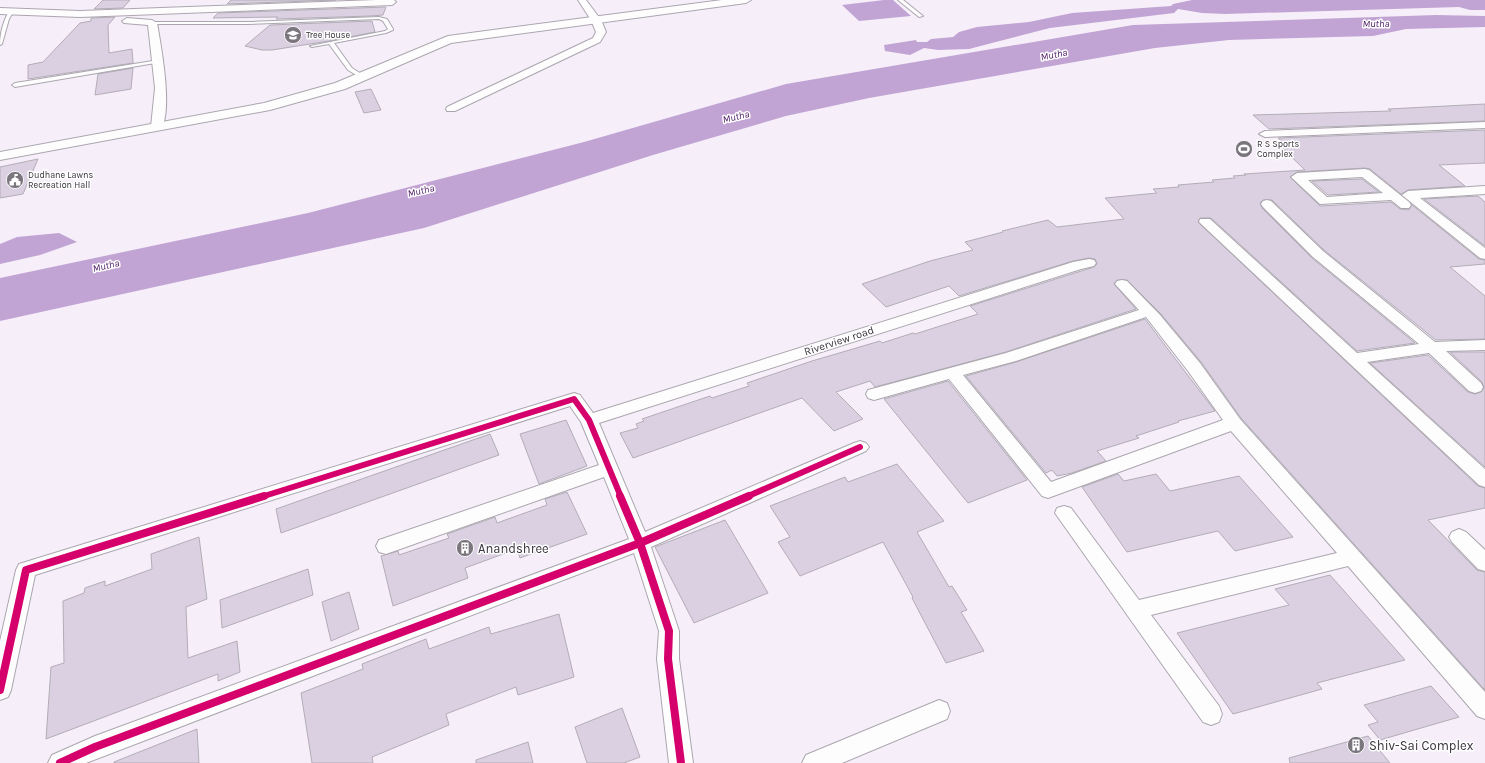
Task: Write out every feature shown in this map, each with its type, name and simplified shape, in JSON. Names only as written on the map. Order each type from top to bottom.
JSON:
[{"type":"street","points":[[451,108],[597,40],[601,32],[594,17],[582,0]]},
{"type":"street","points":[[0,146],[158,121],[265,107],[325,91],[356,73],[448,40],[696,0]]},
{"type":"street","points":[[594,17],[746,0]]},
{"type":"street","points":[[0,11],[9,16],[392,2]]},
{"type":"street","points":[[80,14],[85,17],[114,21],[152,23],[159,61],[158,121]]},
{"type":"street","points":[[0,156],[158,121]]},
{"type":"street","points":[[1265,134],[1485,125]]},
{"type":"street","points":[[1404,205],[1366,174],[1297,177],[1324,201],[1338,207],[1404,205],[1419,203]]},
{"type":"street","points":[[1485,190],[1408,195],[1485,255]]},
{"type":"street","points":[[1338,207],[1394,196]]},
{"type":"street","points":[[1266,204],[1318,254],[1432,347],[1475,387]]},
{"type":"street","points":[[1205,222],[1485,480]]},
{"type":"street","name":"Riverview road","points":[[589,420],[1071,267],[1089,263]]},
{"type":"street","points":[[1122,284],[1149,311],[1194,366],[1234,422],[1485,708]]},
{"type":"street","points":[[874,394],[1011,357],[1149,311]]},
{"type":"street","points":[[1352,359],[1432,347],[1485,345]]},
{"type":"street","points":[[952,372],[1048,491],[1234,422]]},
{"type":"street","points":[[0,690],[26,570],[574,399],[589,420],[640,543],[669,631],[668,659],[681,763]]},
{"type":"street","points":[[60,763],[94,755],[640,543],[860,447]]},
{"type":"street","points":[[386,546],[609,468]]},
{"type":"street","points":[[1064,513],[1211,714]]},
{"type":"street","points":[[1459,536],[1485,563]]},
{"type":"street","points":[[1135,610],[1353,557]]},
{"type":"street","points":[[814,763],[939,711]]},
{"type":"lane","points":[[900,0],[921,16]]},
{"type":"lane","points":[[0,20],[9,16]]},
{"type":"lane","points":[[0,44],[9,16]]},
{"type":"lane","points":[[152,23],[246,23],[379,18],[385,20],[392,29],[386,32],[312,46]]},
{"type":"lane","points":[[331,43],[356,73]]},
{"type":"lane","points":[[15,85],[159,61]]},
{"type":"water","points":[[893,0],[911,16],[859,21],[842,5]]},
{"type":"water","points":[[1192,0],[1485,0],[1485,10],[1470,10],[1459,7],[1225,14],[1202,13],[1178,9],[1174,13],[1050,28],[969,49],[938,50],[924,48],[910,55],[885,51],[884,45],[916,40],[917,42],[927,42],[931,39],[953,37],[959,32],[977,27],[1029,22],[1072,13],[1171,6],[1173,4]]},
{"type":"water","name":"Mutha","points":[[1436,15],[1485,16],[1485,27],[1406,29],[1373,36],[1229,40],[1155,48],[869,98],[786,116],[653,155],[424,228],[0,321],[0,278],[308,213],[584,142],[786,84],[1133,25]]},
{"type":"water","points":[[59,233],[77,242],[40,255],[0,264],[0,244],[17,237]]},
{"type":"building","points":[[103,0],[130,0],[123,8],[94,9]]},
{"type":"building","points":[[231,0],[336,0],[227,4]]},
{"type":"building","points":[[386,7],[383,15],[370,16],[276,19],[278,17],[213,18],[218,13]]},
{"type":"building","points":[[115,17],[108,25],[109,53],[132,49],[133,63],[28,79],[28,65],[43,62],[80,23],[91,21],[91,18]]},
{"type":"building","points":[[372,21],[375,32],[272,50],[262,50],[245,46],[270,25]]},
{"type":"building","points":[[133,68],[131,89],[95,95],[98,74]]},
{"type":"building","points":[[371,89],[381,110],[364,113],[355,92]]},
{"type":"building","points":[[1485,104],[1485,121],[1269,129],[1253,115],[1391,111],[1388,109]]},
{"type":"building","points":[[1485,130],[1485,163],[1439,165],[1465,186],[1408,190],[1401,194],[1370,169],[1365,168],[1297,172],[1290,177],[1320,206],[1391,202],[1400,209],[1409,210],[1412,205],[1479,259],[1485,260],[1485,264],[1450,267],[1485,296],[1485,339],[1436,340],[1324,250],[1272,200],[1263,200],[1260,203],[1262,208],[1312,258],[1415,343],[1357,351],[1211,218],[1200,218],[1198,222],[1478,486],[1485,488],[1485,508],[1428,520],[1477,570],[1485,572],[1485,690],[1241,418],[1201,362],[1161,314],[1127,280],[1117,280],[1114,284],[1136,309],[1006,352],[875,387],[870,381],[836,392],[863,419],[834,431],[802,398],[633,458],[620,433],[638,428],[636,424],[644,421],[642,419],[710,396],[712,398],[749,386],[747,383],[812,361],[880,341],[882,343],[913,333],[915,334],[978,314],[970,306],[1094,267],[1097,264],[1095,259],[1089,258],[1073,261],[959,296],[949,286],[886,307],[862,284],[930,261],[973,250],[965,242],[1048,220],[1057,227],[1124,219],[1105,198],[1157,193],[1153,189],[1214,182],[1212,180],[1235,178],[1233,176],[1246,175],[1244,174],[1305,170],[1278,144],[1284,143],[1278,138]]},
{"type":"building","name":"Dudhane Lawns Recreation Hall","points":[[38,159],[23,194],[0,198],[0,167]]},
{"type":"building","points":[[1362,179],[1379,192],[1328,195],[1312,181]]},
{"type":"building","points":[[1478,196],[1485,202],[1485,246],[1424,199]]},
{"type":"building","points":[[1145,319],[1215,411],[1178,421],[1179,422],[1136,436],[1139,438],[1097,451],[1106,461],[1072,473],[1057,476],[1052,470],[1046,473],[966,376],[1016,362]]},
{"type":"building","points":[[1450,352],[1485,352],[1485,467],[1370,363],[1428,355],[1468,392],[1475,394],[1481,392],[1484,388],[1482,382]]},
{"type":"building","points":[[948,381],[1027,480],[968,503],[884,399]]},
{"type":"building","points":[[566,420],[587,466],[539,484],[520,434]]},
{"type":"building","points":[[490,434],[499,455],[281,533],[276,509]]},
{"type":"building","points":[[897,464],[944,521],[917,532],[949,587],[952,586],[967,610],[961,612],[984,651],[946,663],[912,598],[913,597],[883,542],[800,576],[778,542],[790,537],[770,506],[845,477],[848,482]]},
{"type":"building","points":[[1118,474],[1124,481],[1156,474],[1170,491],[1239,476],[1293,537],[1235,551],[1218,531],[1127,552],[1082,487]]},
{"type":"building","name":"Anandshree","points":[[567,492],[587,534],[520,558],[517,549],[465,568],[468,578],[393,606],[381,556],[398,551],[399,555],[449,538],[447,534],[495,517],[497,523],[547,505],[545,499]]},
{"type":"building","points":[[725,520],[768,593],[694,623],[655,547]]},
{"type":"building","points":[[199,537],[207,599],[186,607],[188,658],[237,641],[240,672],[218,681],[218,674],[46,739],[51,667],[64,663],[63,601],[84,593],[85,588],[105,581],[105,586],[152,569],[151,554]]},
{"type":"building","points":[[308,569],[313,595],[222,628],[220,600]]},
{"type":"building","points":[[1330,575],[1405,660],[1317,683],[1322,689],[1233,714],[1177,633],[1289,605],[1275,589]]},
{"type":"building","points":[[349,592],[359,629],[331,641],[322,602]]},
{"type":"building","points":[[559,614],[574,677],[518,695],[516,687],[446,714],[449,725],[372,757],[373,763],[312,763],[301,693],[363,669],[362,664],[426,639],[429,649],[489,627],[491,634]]},
{"type":"building","points":[[1431,686],[1459,717],[1380,740],[1368,725],[1378,722],[1364,705]]},
{"type":"building","points":[[622,708],[640,757],[624,763],[587,763],[575,727]]},
{"type":"building","points":[[197,729],[199,763],[114,763],[114,762]]},
{"type":"building","name":"Shiv-Sai Complex","points":[[1368,736],[1390,763],[1290,763],[1289,758]]},
{"type":"building","points":[[528,742],[533,763],[476,763],[476,760]]},
{"type":"cycle path","points":[[0,690],[26,570],[574,399],[589,420],[640,543],[669,631],[668,659],[681,763]]},
{"type":"cycle path","points":[[60,763],[95,747],[640,543],[860,447]]},
{"type":"place","name":"Tree House","points":[[293,35]]},
{"type":"place","name":"R S Sports Complex","points":[[1244,149]]},
{"type":"place","name":"Dudhane Lawns Recreation Hall","points":[[15,180]]},
{"type":"place","name":"Anandshree","points":[[465,548]]},
{"type":"place","name":"Shiv-Sai Complex","points":[[1356,745]]}]
